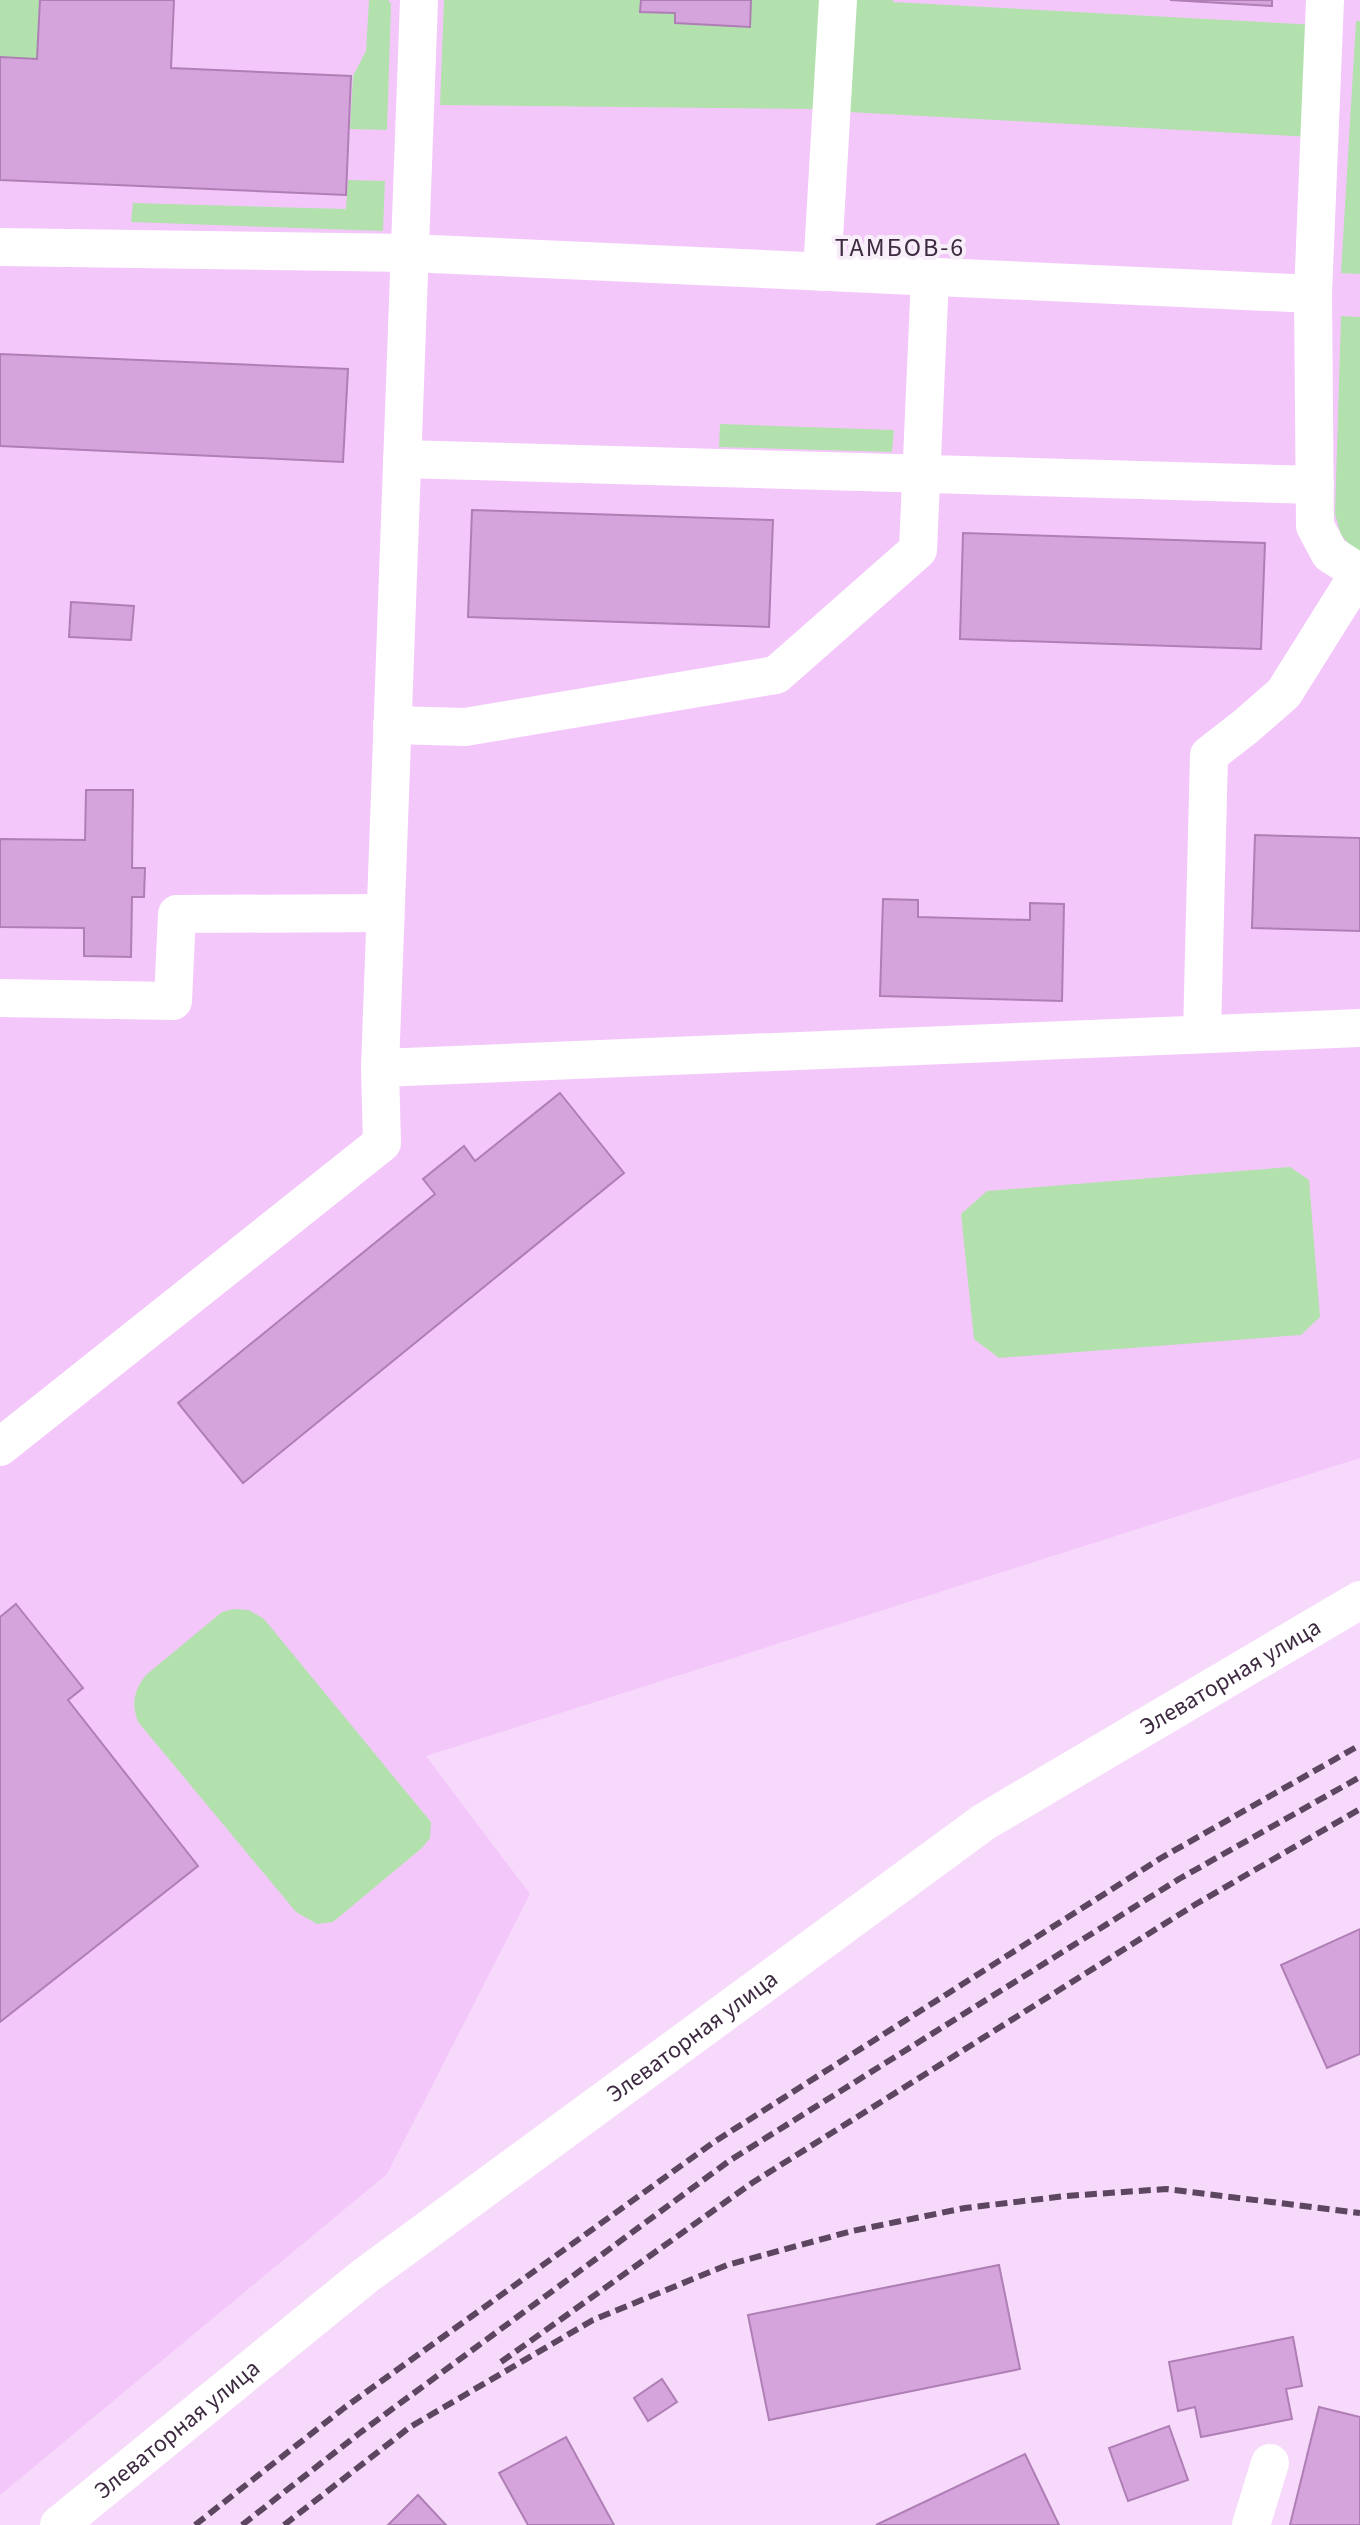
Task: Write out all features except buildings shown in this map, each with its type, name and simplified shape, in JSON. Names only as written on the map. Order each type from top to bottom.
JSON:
[{"type":"street","points":[[0,1447],[382,1143],[380,1068],[384,913],[419,0]]},
{"type":"street","points":[[822,272],[838,0]]},
{"type":"street","points":[[1202,1033],[1209,755],[1284,693],[1359,573],[1330,554],[1315,526],[1313,294],[1325,0]]},
{"type":"street","points":[[0,247],[410,253],[1313,294]]},
{"type":"street","points":[[392,725],[465,727],[776,675],[918,550],[930,277]]},
{"type":"street","points":[[402,459],[1315,485]]},
{"type":"street","points":[[0,998],[173,1001],[177,914],[384,913]]},
{"type":"street","points":[[380,1068],[1360,1028]]},
{"type":"street","name":"Элеваторная улица","points":[[59,2525],[365,2276],[984,1822],[1360,1600]]},
{"type":"street","points":[[1251,2525],[1270,2463]]},
{"type":"shaded area","points":[[0,0],[1360,0],[1360,1458],[426,1756],[530,1894],[387,2174],[0,2495]]},
{"type":"green space","points":[[0,0],[40,0],[37,59],[0,57]]},
{"type":"green space","points":[[369,0],[388,0],[391,4],[387,130],[350,129],[353,76],[366,51]]},
{"type":"green space","points":[[444,0],[641,0],[640,12],[675,13],[675,23],[749,27],[751,0],[823,0],[816,109],[440,105]]},
{"type":"green space","points":[[855,0],[1317,25],[1311,137],[848,112]]},
{"type":"green space","points":[[1356,21],[1360,21],[1360,274],[1341,273]]},
{"type":"green space","points":[[348,180],[385,181],[383,231],[131,222],[133,203],[346,209]]},
{"type":"green space","points":[[1341,316],[1360,317],[1360,556],[1341,535],[1335,514]]},
{"type":"green space","points":[[720,424],[894,430],[892,452],[719,447]]},
{"type":"green space","points":[[1290,1167],[1309,1180],[1320,1317],[1301,1335],[999,1358],[974,1339],[961,1214],[987,1191]]},
{"type":"green space","points":[[249,1610],[264,1619],[431,1822],[430,1838],[422,1848],[333,1922],[317,1924],[296,1912],[138,1722],[135,1697],[146,1675],[222,1612]]},
{"type":"railway","points":[[195,2525],[344,2408],[714,2142],[1161,1858],[1360,1745]]},
{"type":"railway","points":[[242,2525],[361,2432],[729,2161],[1179,1879],[1360,1777]]},
{"type":"railway","points":[[501,2362],[752,2183],[1196,1904],[1360,1809]]},
{"type":"railway","points":[[284,2525],[410,2427],[593,2320],[727,2265],[852,2231],[965,2208],[1066,2196],[1166,2189],[1360,2213]]},
{"type":"district","name":"ТАМБОВ-6","points":[[900,247]]}]
